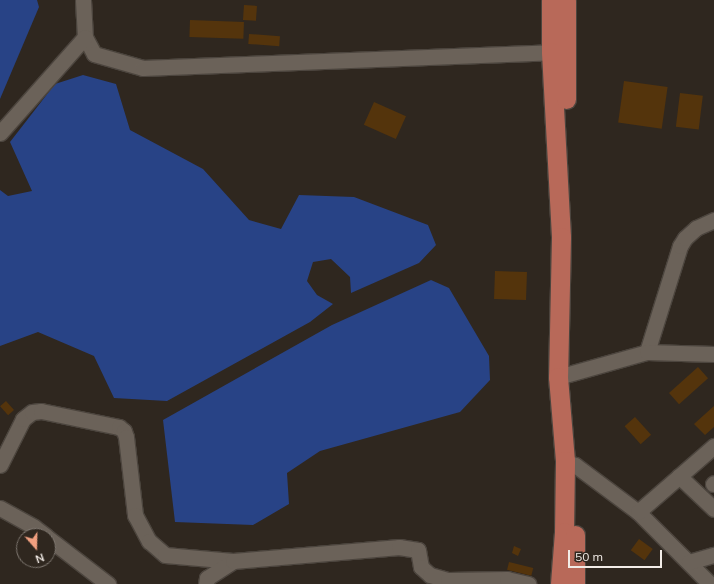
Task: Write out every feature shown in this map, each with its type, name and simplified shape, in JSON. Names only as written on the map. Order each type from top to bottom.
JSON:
[{"type":"main road","points":[[550,0],[551,52],[561,237],[564,376],[570,463],[575,584]]},
{"type":"main road","points":[[564,376],[566,0]]},
{"type":"main road","points":[[560,584],[570,463]]},
{"type":"street","points":[[84,0],[85,37],[94,54],[143,68],[551,52]]},
{"type":"street","points":[[0,133],[85,37]]},
{"type":"street","points":[[647,352],[680,246],[685,238],[696,228],[714,220]]},
{"type":"street","points":[[564,376],[647,352],[714,354]]},
{"type":"street","points":[[0,465],[23,419],[32,412],[41,411],[119,427],[124,431],[126,437],[136,515],[149,541],[165,555],[233,561],[399,547],[418,550],[421,567],[430,575],[448,580],[507,579],[528,584]]},
{"type":"street","points":[[638,512],[714,446]]},
{"type":"street","points":[[570,463],[638,512],[710,584]]},
{"type":"street","points":[[679,476],[714,509]]},
{"type":"street","points":[[0,508],[35,528]]},
{"type":"street","points":[[56,544],[108,584]]},
{"type":"street","points":[[689,562],[714,555]]},
{"type":"street","points":[[206,584],[207,578],[233,561]]},
{"type":"water","points":[[0,0],[37,0],[39,7],[0,99]]},
{"type":"water","points":[[83,75],[116,84],[130,130],[203,169],[249,220],[281,229],[299,195],[354,197],[428,225],[436,245],[419,263],[351,293],[350,277],[331,259],[313,262],[307,281],[317,295],[333,304],[310,322],[167,401],[114,398],[94,356],[38,332],[0,346],[0,190],[8,196],[32,191],[10,142],[55,84]]},
{"type":"water","points":[[431,280],[449,288],[489,356],[490,380],[460,412],[320,451],[287,473],[289,504],[253,525],[175,522],[163,420],[332,325]]},
{"type":"building","points":[[244,5],[257,6],[256,21],[243,20]]},
{"type":"building","points":[[190,20],[244,22],[243,39],[189,37]]},
{"type":"building","points":[[249,34],[280,36],[279,46],[248,44]]},
{"type":"building","points":[[624,81],[668,87],[662,129],[618,123]]},
{"type":"building","points":[[680,93],[703,96],[699,130],[676,127]]},
{"type":"building","points":[[374,102],[406,116],[396,139],[364,125]]},
{"type":"building","points":[[495,271],[527,272],[526,300],[494,299]]},
{"type":"building","points":[[698,367],[708,378],[679,404],[669,393]]},
{"type":"building","points":[[6,401],[14,410],[8,415],[0,406]]},
{"type":"building","points":[[714,406],[714,427],[705,435],[694,424]]},
{"type":"building","points":[[635,417],[651,435],[641,444],[625,426]]},
{"type":"building","points":[[639,539],[653,549],[645,560],[631,550]]},
{"type":"building","points":[[514,546],[521,549],[518,556],[512,553]]},
{"type":"building","points":[[509,562],[533,568],[531,576],[507,570]]}]
